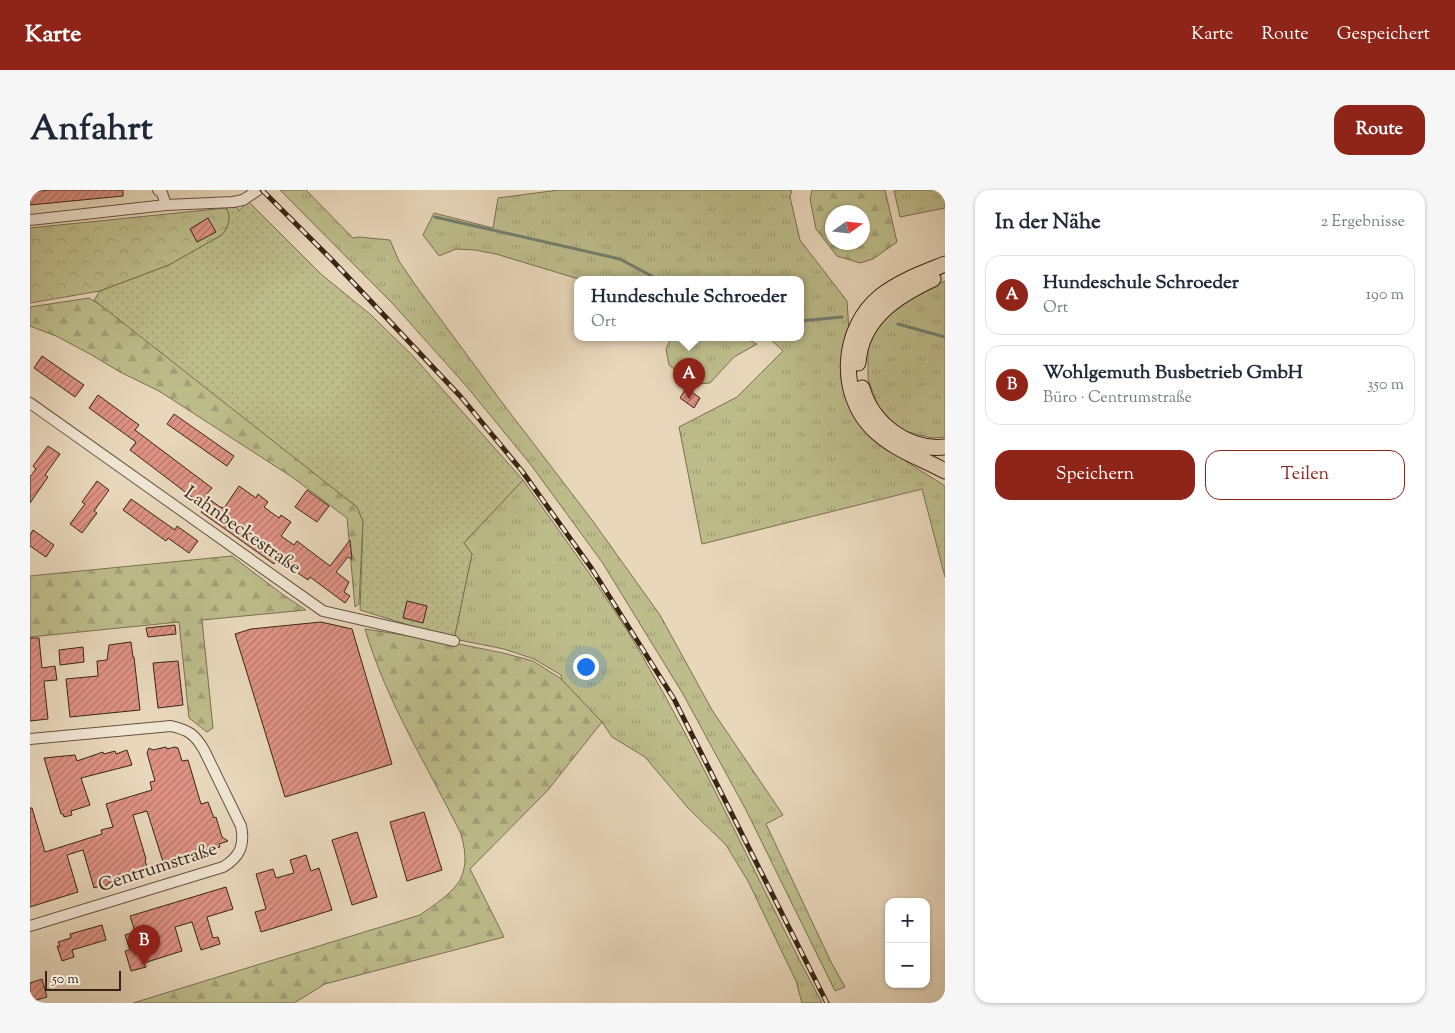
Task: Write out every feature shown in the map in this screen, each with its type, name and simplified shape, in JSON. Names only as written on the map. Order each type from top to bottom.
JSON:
[{"type":"highway","points":[[945,264],[892,288],[879,298],[870,308],[852,337],[848,369],[855,401],[862,416],[872,428],[894,445],[945,472]]},
{"type":"highway","points":[[945,274],[899,297],[878,315],[863,338],[858,368],[864,398],[881,422],[893,432],[911,442],[929,447],[945,447]]},
{"type":"street","points":[[158,190],[162,193],[166,205]]},
{"type":"street","points":[[30,220],[166,205],[233,202],[244,200],[256,191]]},
{"type":"street","name":"Lahnbeckestraße","points":[[30,403],[323,611],[454,641]]},
{"type":"street","name":"Centrumstraße","points":[[30,739],[171,726],[187,730],[199,741],[204,750],[241,826],[243,837],[240,851],[233,862],[223,867],[30,926]]},
{"type":"green space","points":[[280,190],[306,190],[353,238],[390,240],[399,261],[416,286],[592,520],[660,615],[712,710],[783,815],[766,824],[831,962],[845,987],[835,991],[746,810],[683,694],[602,562],[531,465],[468,388],[394,305]]},
{"type":"green space","points":[[559,190],[792,190],[790,197],[800,240],[847,301],[849,331],[843,358],[873,439],[945,486],[945,577],[922,489],[702,544],[679,427],[737,397],[783,351],[772,341],[804,341],[804,276],[574,276],[574,278],[496,254],[475,250],[456,249],[439,256],[423,235],[434,213],[493,228],[498,198]]},
{"type":"green space","points":[[812,190],[885,190],[897,242],[873,259],[860,263],[837,256],[832,250],[870,250],[870,205],[825,205],[825,241],[816,229],[810,199]]},
{"type":"green space","points":[[894,190],[945,190],[945,208],[900,217]]},
{"type":"green space","points":[[248,201],[321,274],[371,315],[412,355],[523,480],[464,543],[472,554],[454,639],[360,610],[363,521],[357,507],[94,300],[100,291],[169,265],[222,235],[229,222],[226,208],[237,206],[239,211]]},
{"type":"green space","points":[[226,208],[229,222],[222,235],[169,265],[100,291],[30,303],[30,228]]},
{"type":"green space","points":[[945,281],[945,437],[932,438],[900,430],[878,406],[868,379],[868,347],[875,329],[888,314],[916,293]]},
{"type":"green space","points":[[89,298],[110,311],[357,507],[363,521],[359,604],[355,607],[347,518],[292,477],[159,391],[120,372],[56,336],[30,326],[30,307]]},
{"type":"green space","points":[[670,341],[751,341],[757,344],[734,357],[710,383],[697,384],[669,365],[666,349]]},
{"type":"green space","points":[[523,480],[598,586],[627,630],[665,695],[822,1003],[802,1003],[796,981],[748,881],[726,845],[688,808],[645,757],[612,737],[602,722],[562,681],[561,675],[534,659],[504,649],[454,639],[472,554],[464,543]]},
{"type":"green space","points":[[232,556],[306,610],[202,620],[213,728],[207,732],[189,718],[179,622],[30,637],[30,576]]},
{"type":"green space","points":[[365,629],[454,643],[533,661],[560,678],[602,722],[548,790],[470,869],[504,937],[325,984],[294,1003],[133,1003],[420,915],[443,899],[458,883],[463,874],[465,863],[461,834],[396,708],[384,682]]},
{"type":"building","points":[[49,190],[123,190],[123,196],[30,205],[30,192]]},
{"type":"building","points":[[208,218],[216,232],[197,242],[190,229]]},
{"type":"building","points":[[42,356],[84,385],[75,397],[34,368]]},
{"type":"building","points":[[686,388],[700,398],[694,408],[680,398]]},
{"type":"building","points":[[98,395],[139,425],[135,430],[212,488],[205,496],[220,507],[224,508],[239,486],[256,498],[258,494],[268,502],[264,507],[279,518],[281,515],[291,522],[281,536],[294,545],[297,541],[330,566],[350,540],[352,559],[348,557],[336,572],[349,582],[344,592],[350,596],[345,603],[310,577],[308,580],[278,559],[274,564],[201,512],[205,507],[130,450],[136,442],[89,408]]},
{"type":"building","points":[[174,414],[234,456],[227,466],[167,424]]},
{"type":"building","points":[[48,446],[60,454],[45,475],[48,477],[30,503],[30,477],[36,469],[33,466]]},
{"type":"building","points":[[97,481],[109,490],[94,511],[97,513],[82,533],[70,524],[85,504],[82,502]]},
{"type":"building","points":[[307,490],[329,506],[317,522],[295,507]]},
{"type":"building","points":[[131,499],[175,530],[177,526],[198,541],[189,553],[168,538],[166,541],[123,510]]},
{"type":"building","points":[[33,530],[54,545],[46,557],[30,546],[30,535]]},
{"type":"building","points":[[407,601],[427,606],[423,623],[403,618]]},
{"type":"building","points":[[321,622],[352,629],[392,764],[285,797],[235,634],[251,629]]},
{"type":"building","points":[[175,625],[176,634],[148,637],[146,628]]},
{"type":"building","points":[[30,638],[39,638],[42,668],[55,666],[57,680],[44,681],[48,719],[30,721]]},
{"type":"building","points":[[131,642],[140,710],[70,717],[66,679],[98,676],[97,661],[107,660],[109,645]]},
{"type":"building","points":[[83,647],[84,662],[60,665],[59,650]]},
{"type":"building","points":[[178,661],[183,705],[158,708],[153,663]]},
{"type":"building","points":[[166,747],[167,749],[178,748],[182,761],[188,760],[201,804],[208,802],[214,818],[216,817],[222,837],[228,841],[219,844],[220,847],[209,850],[210,852],[164,865],[147,811],[133,815],[148,871],[108,883],[103,887],[94,888],[83,850],[67,855],[78,892],[30,907],[30,808],[32,808],[45,852],[102,834],[101,830],[113,827],[106,804],[152,790],[150,782],[155,781],[147,753],[149,748],[153,750]]},
{"type":"building","points":[[127,750],[132,765],[81,778],[90,805],[71,811],[72,815],[64,817],[61,814],[44,758],[75,755],[77,761],[103,752],[104,754],[115,751],[116,754]]},
{"type":"building","points":[[424,812],[442,870],[407,881],[390,822]]},
{"type":"building","points":[[357,832],[377,897],[352,905],[332,840]]},
{"type":"building","points":[[306,855],[311,871],[319,868],[332,910],[261,932],[255,912],[266,909],[256,874],[273,869],[276,878],[294,873],[290,860]]},
{"type":"building","points":[[226,887],[233,909],[207,917],[213,938],[218,937],[220,944],[201,950],[192,922],[175,927],[182,951],[144,963],[146,967],[131,971],[125,951],[130,950],[125,935],[135,932],[130,916]]},
{"type":"building","points":[[102,925],[106,940],[72,950],[74,957],[62,961],[57,946],[60,946],[58,942],[71,938],[70,934]]},
{"type":"building","points":[[42,979],[47,997],[30,1002],[30,983]]},
{"type":"waterway","points":[[435,217],[620,259],[652,276]]},
{"type":"waterway","points":[[804,321],[842,317]]},
{"type":"waterway","points":[[898,324],[945,337]]},
{"type":"railway","points":[[262,190],[332,260],[461,397],[522,471],[592,569],[674,699],[827,1003]]},
{"type":"place","name":"Hundeschule Schroeder","points":[[689,399]]},
{"type":"place","name":"Wohlgemuth Busbetrieb GmbH","points":[[144,966]]}]
